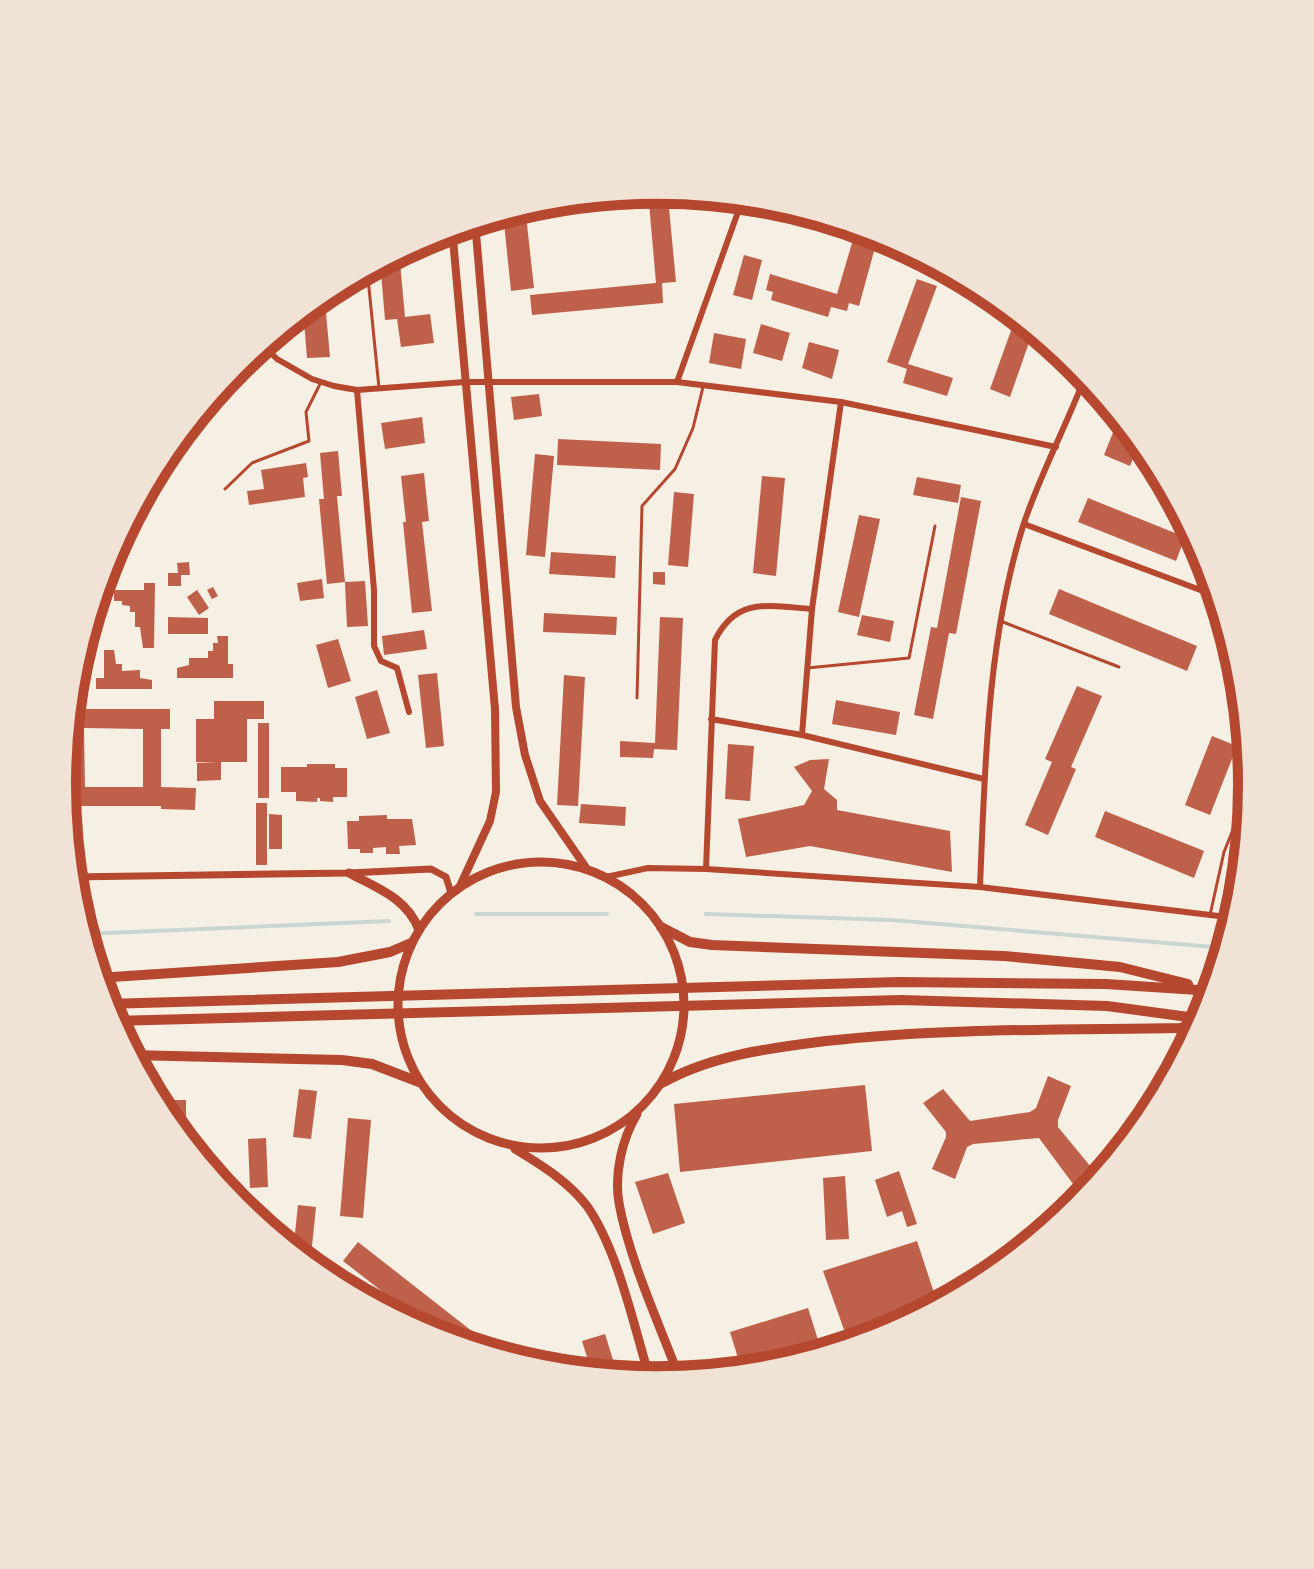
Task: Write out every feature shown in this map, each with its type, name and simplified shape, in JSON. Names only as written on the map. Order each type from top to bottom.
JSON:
[{"type":"highway","points":[[661,927],[690,942],[712,945],[1004,956],[1120,967],[1201,988]]},
{"type":"highway","points":[[109,977],[338,962],[390,952],[411,943]]},
{"type":"highway","points":[[119,1004],[706,987],[994,983],[1106,984],[1200,990]]},
{"type":"highway","points":[[126,1021],[917,1001],[1107,1006],[1189,1018]]},
{"type":"highway","points":[[662,1083],[710,1061],[775,1047],[875,1036],[1185,1026]]},
{"type":"highway","points":[[144,1055],[342,1060],[372,1064],[419,1082]]},
{"type":"main road","points":[[476,232],[516,707],[525,755],[540,801],[587,869]]},
{"type":"main road","points":[[453,241],[495,709],[496,792],[490,821],[460,886]]},
{"type":"main road","points":[[646,1365],[610,1252],[587,1206],[553,1173],[512,1147],[485,1138],[459,1124],[437,1105],[419,1082],[404,1049],[397,1013],[400,977],[411,943],[451,893],[490,871],[522,863],[555,862],[606,877],[631,894],[661,927],[678,967],[683,988],[684,1021],[676,1053],[662,1083],[638,1111],[628,1130],[620,1160],[618,1201],[675,1365]]},
{"type":"main road","points":[[349,873],[402,903],[419,930]]},
{"type":"main road","points":[[512,1147],[546,1149],[580,1144],[611,1131],[638,1111]]},
{"type":"street","points":[[677,382],[739,209]]},
{"type":"street","points":[[270,352],[277,359],[321,382],[357,390],[465,382],[677,382],[841,402],[1056,447]]},
{"type":"street","points":[[980,887],[984,779],[1004,598],[1024,524],[1081,387]]},
{"type":"street","points":[[357,390],[374,590],[374,646],[381,661],[397,668],[409,712]]},
{"type":"street","points":[[802,735],[812,609],[841,402]]},
{"type":"street","points":[[1024,524],[1205,592]]},
{"type":"street","points":[[706,869],[715,640],[723,626],[744,609],[758,605],[812,609]]},
{"type":"street","points":[[711,719],[802,735],[984,779]]},
{"type":"street","points":[[606,877],[648,868],[706,869],[980,887],[1222,917]]},
{"type":"street","points":[[84,877],[437,870],[446,877],[451,893]]},
{"type":"lane","points":[[368,280],[379,388]]},
{"type":"lane","points":[[225,489],[252,463],[309,441],[306,412],[321,382]]},
{"type":"lane","points":[[637,698],[642,506],[675,469],[693,428],[703,385]]},
{"type":"lane","points":[[807,668],[909,658],[935,526]]},
{"type":"lane","points":[[1001,621],[1119,667]]},
{"type":"lane","points":[[1210,916],[1224,852],[1237,819]]},
{"type":"building","points":[[649,204],[669,204],[676,282],[662,283],[663,303],[532,315],[530,295],[656,283]]},
{"type":"building","points":[[632,205],[578,210],[581,208]]},
{"type":"building","points":[[526,219],[534,288],[511,291],[504,224]]},
{"type":"building","points":[[854,238],[875,247],[859,306],[849,303],[847,311],[831,307],[828,317],[771,300],[773,292],[766,290],[770,274],[837,294]]},
{"type":"building","points":[[744,255],[762,260],[752,300],[733,295]]},
{"type":"building","points":[[400,263],[405,317],[430,314],[434,343],[401,347],[397,319],[385,320],[381,273]]},
{"type":"building","points":[[917,279],[937,286],[908,364],[953,378],[947,396],[903,383],[907,369],[887,362]]},
{"type":"building","points":[[955,286],[974,297],[954,290]]},
{"type":"building","points":[[325,307],[330,357],[307,358],[304,323]]},
{"type":"building","points":[[761,324],[790,333],[782,361],[753,353]]},
{"type":"building","points":[[1013,326],[1030,340],[1010,397],[990,389]]},
{"type":"building","points":[[714,333],[746,339],[741,369],[709,363]]},
{"type":"building","points":[[809,342],[839,350],[832,379],[802,368]]},
{"type":"building","points":[[539,394],[542,416],[514,420],[511,397]]},
{"type":"building","points":[[422,417],[425,443],[385,449],[381,423]]},
{"type":"building","points":[[1115,427],[1135,454],[1130,466],[1104,455]]},
{"type":"building","points":[[558,439],[661,444],[660,470],[557,465]]},
{"type":"building","points":[[338,451],[342,496],[337,496],[345,582],[327,584],[319,499],[324,499],[320,453]]},
{"type":"building","points":[[535,454],[554,456],[545,557],[526,555]]},
{"type":"building","points":[[306,463],[308,477],[303,478],[305,497],[249,505],[247,491],[264,489],[261,470]]},
{"type":"building","points":[[424,473],[429,521],[422,522],[432,611],[412,613],[401,476]]},
{"type":"building","points":[[762,476],[785,478],[776,576],[753,573]]},
{"type":"building","points":[[917,477],[961,485],[958,503],[913,495]]},
{"type":"building","points":[[674,492],[694,494],[688,567],[668,565]]},
{"type":"building","points":[[961,497],[981,501],[956,634],[949,633],[933,719],[914,715],[931,627],[937,628]]},
{"type":"building","points":[[1088,498],[1182,536],[1184,540],[1176,561],[1078,522]]},
{"type":"building","points":[[859,515],[880,519],[859,617],[838,612]]},
{"type":"building","points":[[551,552],[616,556],[615,578],[549,574]]},
{"type":"building","points":[[189,562],[190,575],[181,575],[181,586],[168,586],[168,573],[178,573],[177,563]]},
{"type":"building","points":[[653,572],[665,572],[665,585],[653,584]]},
{"type":"building","points":[[322,579],[324,598],[300,601],[297,583]]},
{"type":"building","points":[[365,581],[368,626],[347,627],[345,582]]},
{"type":"building","points":[[144,583],[155,583],[154,648],[143,648],[140,627],[135,627],[135,612],[130,612],[130,606],[114,601],[114,590],[144,590]]},
{"type":"building","points":[[213,587],[218,596],[212,599],[207,590]]},
{"type":"building","points":[[1059,589],[1197,646],[1187,671],[1049,614]]},
{"type":"building","points":[[197,590],[209,608],[199,615],[187,597]]},
{"type":"building","points":[[544,613],[617,617],[616,635],[543,632]]},
{"type":"building","points":[[862,615],[894,621],[890,642],[857,635]]},
{"type":"building","points":[[168,617],[208,618],[208,634],[168,634]]},
{"type":"building","points":[[660,617],[683,618],[677,750],[654,749],[653,758],[620,757],[620,741],[655,743]]},
{"type":"building","points":[[424,630],[427,649],[384,655],[382,636]]},
{"type":"building","points":[[217,636],[228,636],[228,664],[233,664],[233,678],[177,678],[177,668],[189,665],[189,658],[208,658],[208,651],[213,651],[213,643],[218,643]]},
{"type":"building","points":[[338,639],[351,681],[328,688],[316,645]]},
{"type":"building","points":[[104,650],[114,650],[116,664],[122,664],[122,671],[140,670],[140,678],[152,680],[152,689],[96,689],[96,678],[104,678]]},
{"type":"building","points":[[437,673],[444,746],[426,748],[418,675]]},
{"type":"building","points":[[564,675],[585,677],[578,806],[557,805]]},
{"type":"building","points":[[1077,686],[1102,696],[1071,767],[1076,769],[1048,835],[1025,825],[1052,762],[1045,759]]},
{"type":"building","points":[[377,690],[390,733],[367,739],[355,697]]},
{"type":"building","points":[[836,700],[900,712],[896,735],[832,724]]},
{"type":"building","points":[[214,701],[264,701],[264,719],[247,719],[247,762],[221,762],[221,780],[197,781],[197,763],[217,763],[196,762],[196,719],[214,719]]},
{"type":"building","points":[[81,709],[170,709],[170,729],[161,729],[161,787],[196,788],[195,810],[161,809],[161,806],[77,806]],"holes":[[[84,728],[143,729],[143,787],[85,787]]]},
{"type":"building","points":[[258,723],[269,723],[269,798],[258,798]]},
{"type":"building","points":[[1212,736],[1237,746],[1210,815],[1185,805]]},
{"type":"building","points":[[728,744],[754,746],[750,801],[725,799]]},
{"type":"building","points":[[829,759],[824,789],[837,800],[837,810],[950,831],[952,872],[810,846],[746,857],[738,819],[804,805],[812,791],[794,767],[810,760]]},
{"type":"building","points":[[307,764],[335,764],[335,768],[347,768],[347,797],[333,797],[333,802],[320,801],[320,798],[317,802],[296,801],[296,792],[281,792],[281,767],[307,767]]},
{"type":"building","points":[[256,803],[267,803],[267,865],[256,865]]},
{"type":"building","points":[[581,804],[626,807],[625,826],[579,823]]},
{"type":"building","points":[[1105,811],[1204,851],[1194,878],[1095,837]]},
{"type":"building","points":[[269,814],[282,815],[282,849],[269,849]]},
{"type":"building","points":[[387,815],[387,819],[412,819],[416,845],[399,846],[400,854],[386,854],[386,847],[373,848],[373,853],[348,849],[347,821],[359,821],[359,816]]},
{"type":"building","points":[[1048,1076],[1071,1086],[1058,1127],[1093,1169],[1075,1187],[1039,1138],[973,1144],[967,1147],[955,1179],[932,1169],[946,1132],[923,1103],[943,1089],[970,1121],[1030,1112],[1036,1108]]},
{"type":"building","points":[[865,1085],[872,1151],[680,1172],[674,1104]]},
{"type":"building","points":[[299,1089],[317,1091],[311,1139],[293,1137]]},
{"type":"building","points":[[170,1100],[186,1100],[186,1120],[183,1120]]},
{"type":"building","points":[[348,1118],[371,1120],[363,1218],[340,1216]]},
{"type":"building","points":[[266,1138],[268,1187],[250,1188],[248,1139]]},
{"type":"building","points":[[899,1171],[917,1224],[907,1227],[902,1211],[887,1217],[875,1180]]},
{"type":"building","points":[[668,1173],[685,1223],[653,1234],[635,1182]]},
{"type":"building","points":[[845,1176],[849,1239],[826,1240],[823,1178]]},
{"type":"building","points":[[298,1205],[316,1207],[311,1251],[294,1238]]},
{"type":"building","points":[[917,1241],[935,1295],[846,1334],[823,1271]]},
{"type":"building","points":[[358,1242],[481,1338],[402,1307],[343,1261]]},
{"type":"building","points":[[808,1308],[819,1342],[739,1360],[730,1332]]},
{"type":"building","points":[[605,1334],[614,1364],[588,1362],[582,1341]]},
{"type":"waterway","points":[[476,914],[607,914]]},
{"type":"waterway","points":[[706,914],[891,920],[1214,947]]},
{"type":"waterway","points":[[96,933],[389,921]]}]
